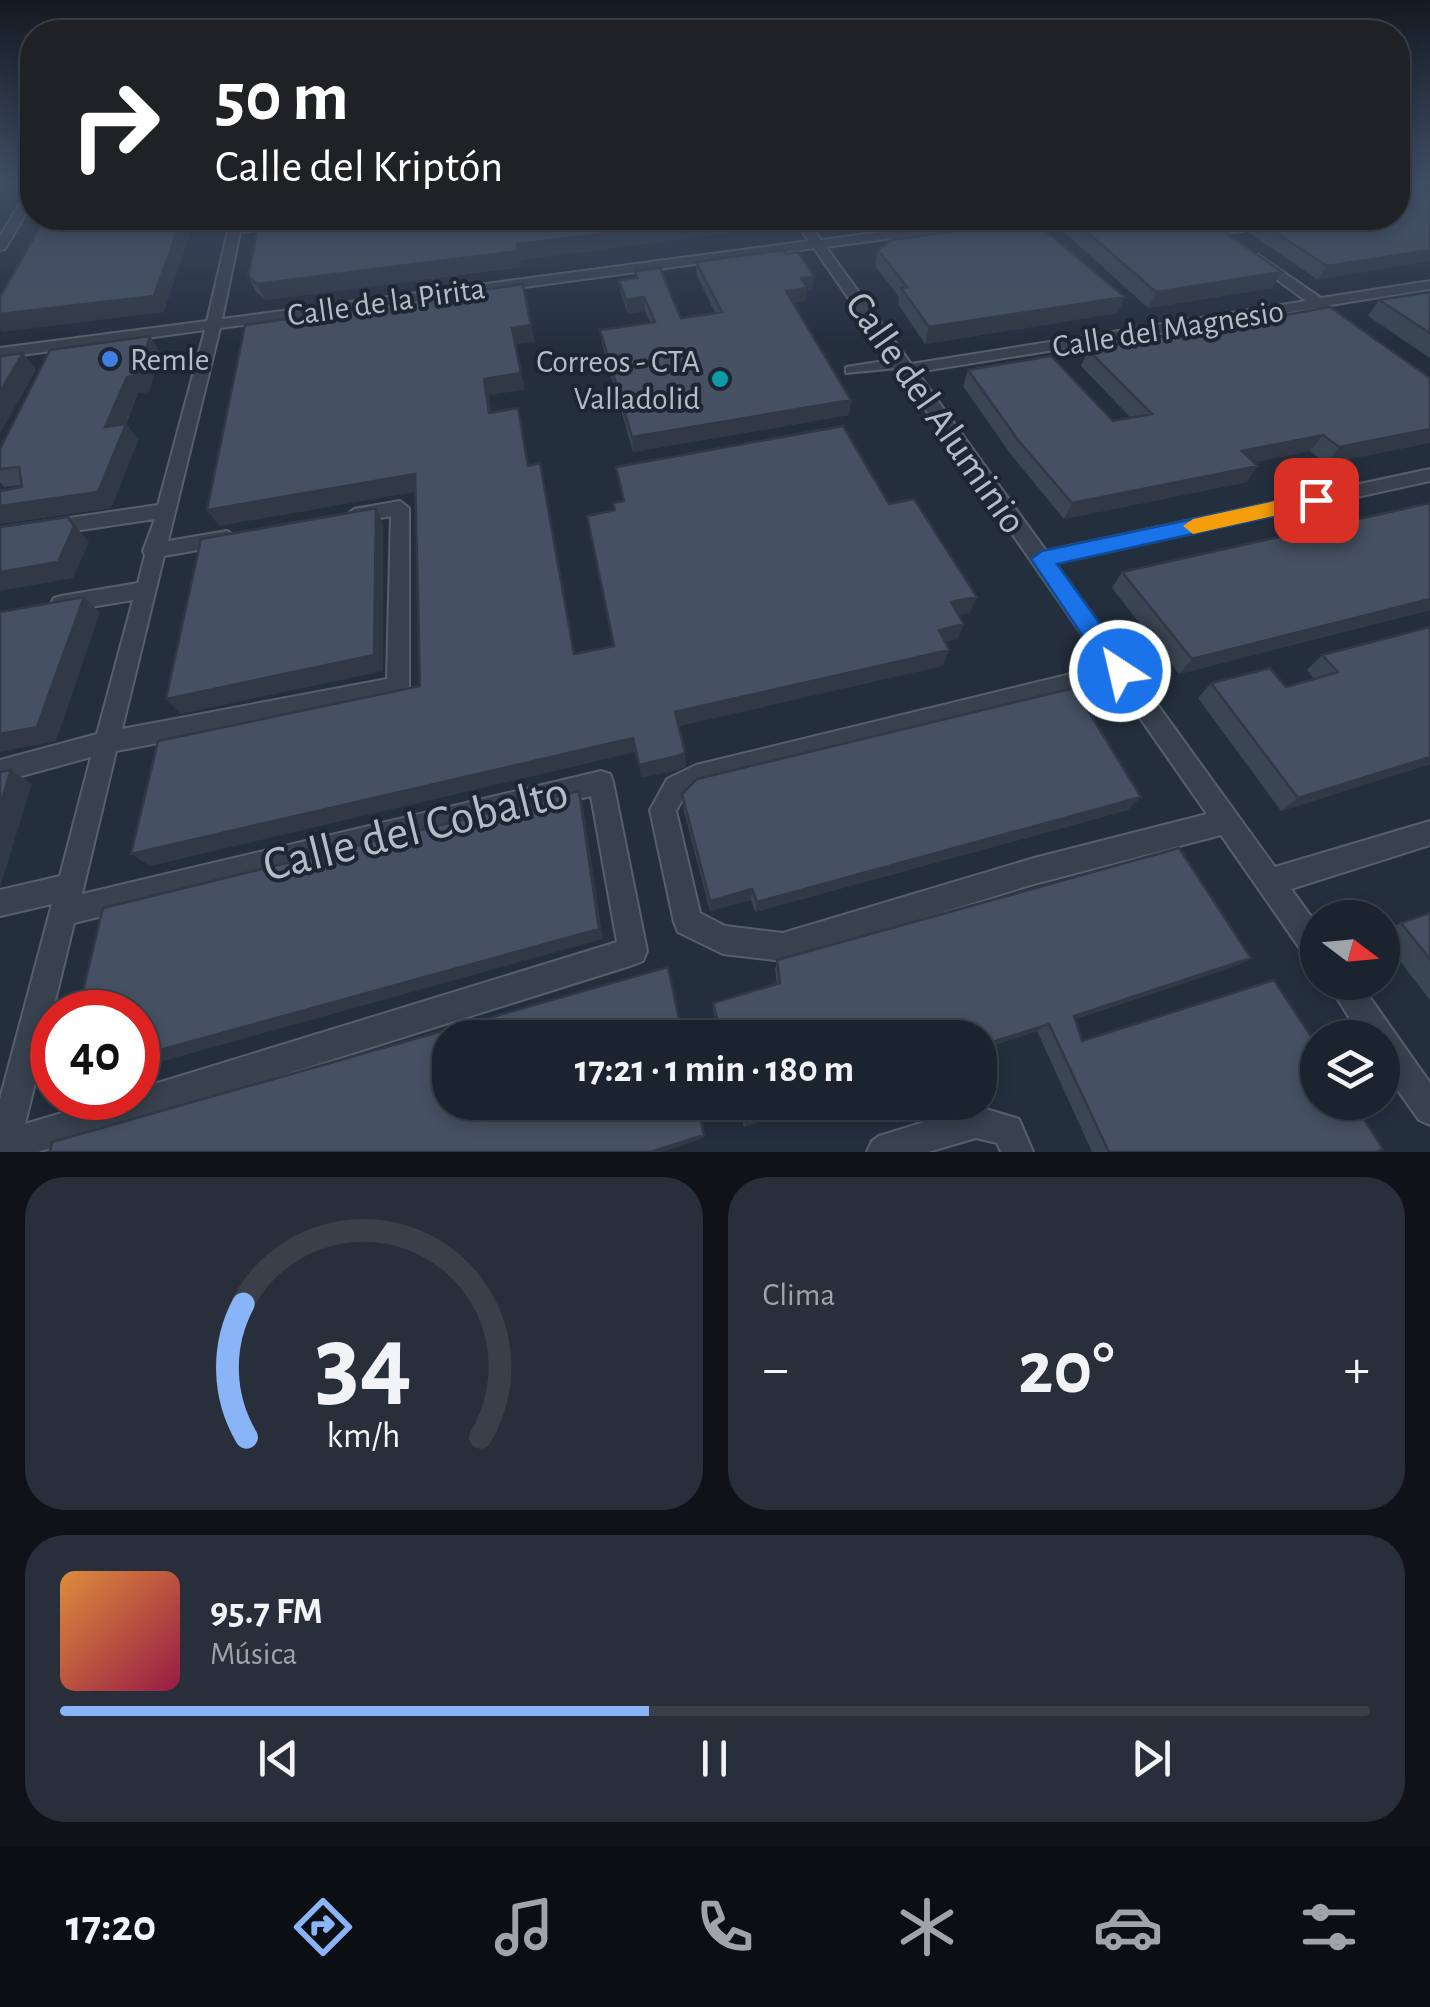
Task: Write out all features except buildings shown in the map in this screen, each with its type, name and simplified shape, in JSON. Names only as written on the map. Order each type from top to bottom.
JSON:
[{"type":"street","name":"Calle del Cobalto","points":[[65,899],[601,782],[633,951],[2,1149],[12,1063],[65,899],[214,324],[232,236]]},
{"type":"street","name":"Calle del Aluminio","points":[[812,236],[1300,924]]},
{"type":"street","name":"Calle de la Pirita","points":[[0,353],[867,236]]},
{"type":"street","points":[[1224,236],[1230,240]]},
{"type":"street","points":[[1245,250],[1336,315]]},
{"type":"street","name":"Calle del Magnesio","points":[[852,370],[904,366],[1430,285]]},
{"type":"street","points":[[1042,559],[1430,476]]},
{"type":"street","points":[[0,771],[105,742],[398,687],[400,508],[324,521]]},
{"type":"street","points":[[0,535],[163,510]]},
{"type":"street","points":[[153,551],[248,534]]},
{"type":"street","points":[[33,609],[143,590]]},
{"type":"street","points":[[1120,671],[696,776],[676,787],[663,810],[688,922],[723,940],[783,946],[1034,871],[1226,821]]},
{"type":"street","points":[[1270,882],[1430,833]]},
{"type":"street","points":[[0,903],[65,899]]},
{"type":"street","points":[[1400,1067],[1430,1109]]},
{"type":"street","points":[[883,1152],[890,1146],[976,1122],[1008,1130],[1017,1152]]},
{"type":"slow traffic","points":[[1193,526],[1275,509]]},
{"type":"place","name":"Remle","points":[[110,359]]},
{"type":"place","name":"Correos - CTA Valladolid","points":[[720,379]]},
{"type":"route","points":[[1120,671],[1042,559],[1316,500]]}]
